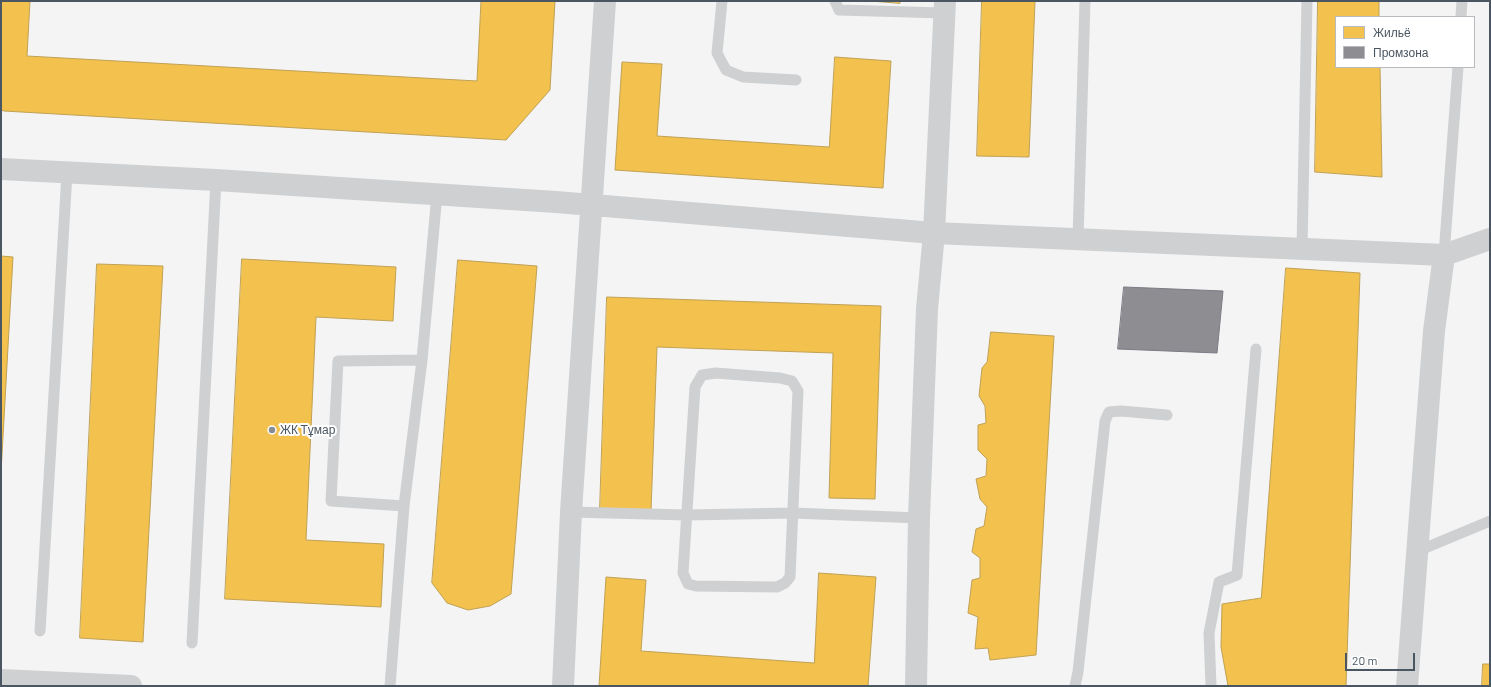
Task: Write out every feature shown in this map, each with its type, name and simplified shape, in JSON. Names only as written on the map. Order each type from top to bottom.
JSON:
[{"type":"street","points":[[563,686],[571,512],[604,1]]},
{"type":"street","points":[[916,686],[919,518],[927,309],[934,233],[945,7]]},
{"type":"street","points":[[1,169],[216,180],[437,194],[934,233],[1444,255],[1490,239]]},
{"type":"street","points":[[1408,686],[1434,331],[1444,255]]},
{"type":"street","points":[[1,680],[131,686]]},
{"type":"lane","points":[[722,1],[717,53],[726,70],[743,77],[796,80]]},
{"type":"lane","points":[[835,1],[839,10],[945,7]]},
{"type":"lane","points":[[1078,239],[1085,1]]},
{"type":"lane","points":[[1302,248],[1308,1]]},
{"type":"lane","points":[[1461,16],[1462,1]]},
{"type":"lane","points":[[1444,255],[1458,68]]},
{"type":"lane","points":[[40,631],[67,173]]},
{"type":"lane","points":[[192,643],[216,180]]},
{"type":"lane","points":[[390,686],[404,506],[422,360],[437,194]]},
{"type":"lane","points":[[1212,686],[1209,633],[1219,582],[1237,575],[1256,349]]},
{"type":"lane","points":[[404,506],[331,501],[338,361],[422,360]]},
{"type":"lane","points":[[716,373],[780,378],[792,381],[798,391],[793,513],[790,577],[786,583],[777,587],[696,586],[688,584],[683,573],[695,388],[702,375],[716,373]]},
{"type":"lane","points":[[1075,686],[1078,672],[1105,421],[1109,412],[1121,411],[1167,415]]},
{"type":"lane","points":[[571,512],[687,516],[793,513],[919,518]]},
{"type":"lane","points":[[1418,550],[1490,521]]},
{"type":"building: Жильё","points":[[1,1],[30,1],[27,56],[477,81],[481,1],[555,1],[550,90],[506,140],[4,111],[1,110]]},
{"type":"building: Жильё","points":[[871,1],[900,1],[900,3]]},
{"type":"building: Жильё","points":[[982,1],[1035,1],[1029,157],[977,156]]},
{"type":"building: Жильё","points":[[1318,1],[1379,1],[1379,16],[1335,16],[1335,68],[1380,68],[1382,177],[1315,172]]},
{"type":"building: Жильё","points":[[835,57],[891,61],[883,188],[615,170],[622,62],[662,64],[657,136],[829,147]]},
{"type":"building: Жильё","points":[[1,256],[13,257],[1,473]]},
{"type":"building: Жильё","name":"ЖК Тұмар","points":[[242,259],[396,267],[393,321],[316,317],[306,540],[384,544],[381,607],[225,599]]},
{"type":"building: Жильё","points":[[458,260],[537,266],[511,594],[490,606],[468,610],[447,603],[432,583]]},
{"type":"building: Жильё","points":[[97,264],[163,266],[143,642],[80,638]]},
{"type":"building: Жильё","points":[[1286,268],[1360,273],[1346,686],[1228,686],[1221,647],[1222,604],[1261,598]]},
{"type":"building: Жильё","points":[[607,297],[881,306],[875,499],[829,498],[833,353],[657,347],[651,511],[600,509]]},
{"type":"building: Жильё","points":[[991,332],[1054,336],[1036,655],[990,660],[988,648],[975,649],[978,617],[968,613],[972,580],[980,578],[980,558],[972,552],[976,529],[984,526],[987,507],[980,499],[976,479],[986,476],[987,459],[978,450],[978,425],[986,423],[985,406],[979,396],[982,368],[987,362]]},
{"type":"building: Жильё","points":[[819,573],[876,577],[868,686],[599,686],[606,577],[646,580],[641,651],[814,663]]},
{"type":"building: Жильё","points":[[1483,664],[1490,664],[1490,686],[1482,686]]},
{"type":"building: Промзона","points":[[1124,287],[1223,291],[1217,353],[1118,349]]},
{"type":"place","name":"ЖК Тұмар","points":[[272,430]]}]
